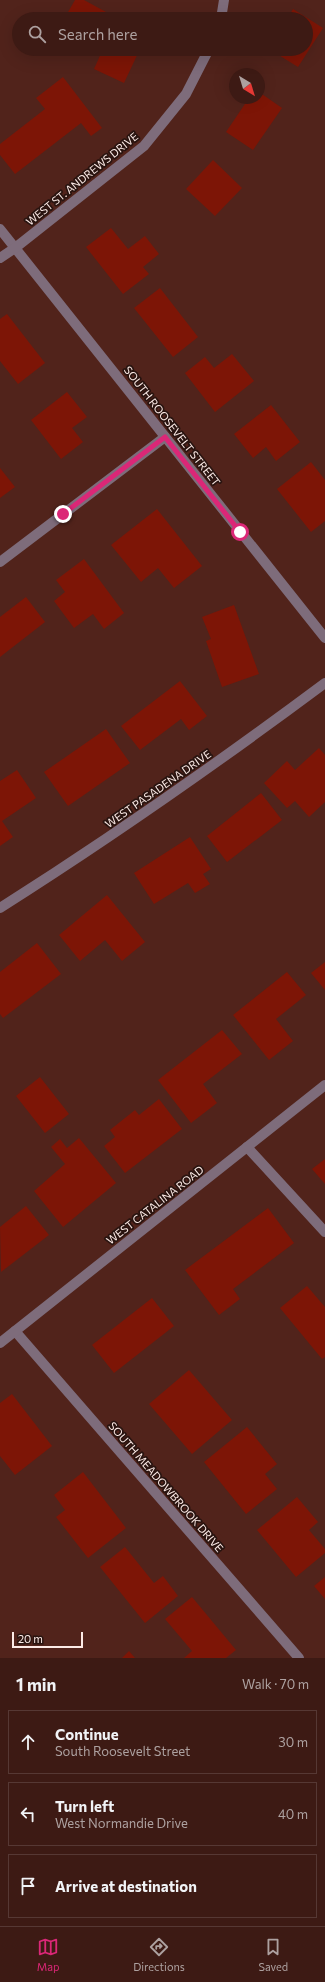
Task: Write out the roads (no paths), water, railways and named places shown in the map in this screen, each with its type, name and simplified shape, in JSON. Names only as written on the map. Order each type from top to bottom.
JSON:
[{"type":"street","points":[[222,12],[224,0]]},
{"type":"street","name":"WEST ST. ANDREWS DRIVE","points":[[0,258],[15,248],[144,146],[186,94],[205,56]]},
{"type":"street","name":"SOUTH ROOSEVELT STREET","points":[[0,229],[325,638]]},
{"type":"street","points":[[0,562],[165,437]]},
{"type":"street","name":"WEST PASADENA DRIVE","points":[[0,908],[109,838],[230,754],[325,683]]},
{"type":"street","name":"WEST CATALINA ROAD","points":[[0,1343],[325,1085]]},
{"type":"street","points":[[247,1147],[325,1232]]},
{"type":"street","name":"SOUTH MEADOWBROOK DRIVE","points":[[15,1331],[299,1658]]}]
